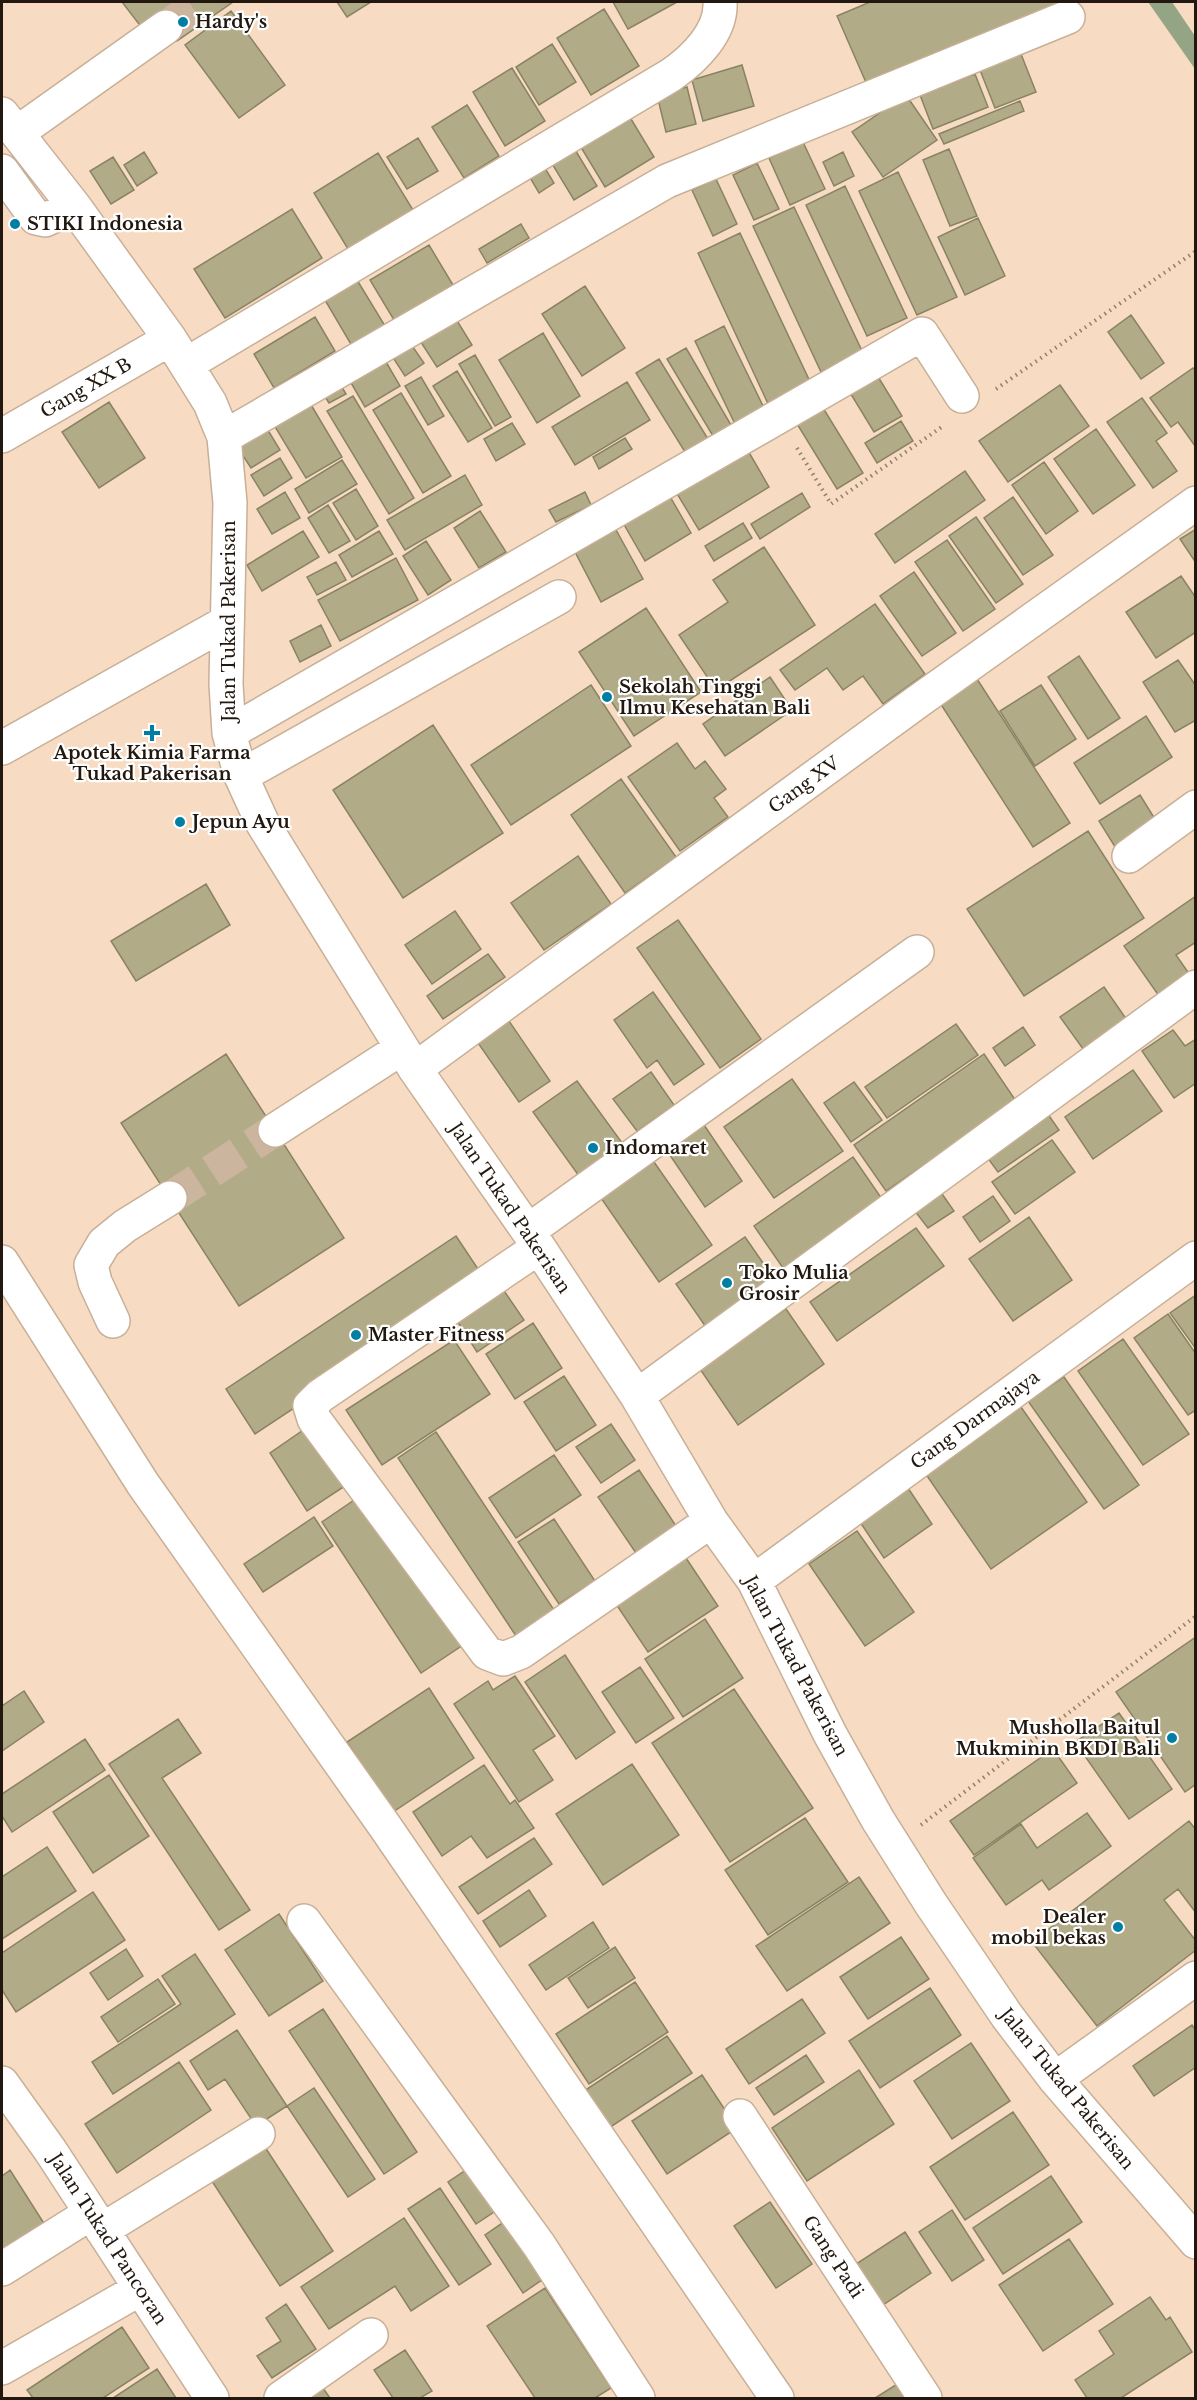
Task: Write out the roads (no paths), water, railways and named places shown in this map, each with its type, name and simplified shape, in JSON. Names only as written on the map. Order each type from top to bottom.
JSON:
[{"type":"street","name":"Gang XX B","points":[[2,436],[178,351],[671,75],[690,61],[707,39],[721,15],[720,2]]},
{"type":"street","points":[[224,437],[668,181],[1068,17]]},
{"type":"street","points":[[11,135],[166,27]]},
{"type":"street","name":"Jalan Tukad Pakerisan","points":[[11,135],[74,206],[178,351],[210,403],[224,437],[230,502],[230,588],[226,684],[229,733],[241,776],[263,824],[409,1059],[637,1396],[711,1521],[754,1581],[830,1734],[931,1904],[1007,2016],[1055,2079],[1196,2242]]},
{"type":"street","points":[[2,171],[36,218],[45,220],[74,206]]},
{"type":"street","points":[[229,733],[922,334],[962,396]]},
{"type":"street","name":"Gang XV","points":[[275,1130],[409,1059],[1196,504]]},
{"type":"street","points":[[241,776],[559,597]]},
{"type":"street","points":[[2,747],[227,622]]},
{"type":"street","points":[[1129,856],[1196,807]]},
{"type":"street","points":[[711,1521],[521,1652],[503,1659],[487,1653],[314,1419],[310,1406],[320,1396],[533,1240],[917,952]]},
{"type":"street","points":[[637,1396],[1196,987]]},
{"type":"street","points":[[113,1321],[95,1282],[91,1265],[104,1243],[125,1226],[170,1198]]},
{"type":"street","name":"Gang Darmajaya","points":[[754,1581],[1196,1258]]},
{"type":"street","points":[[2,1262],[143,1484],[384,1825],[777,2398]]},
{"type":"street","points":[[304,1921],[539,2245],[638,2398]]},
{"type":"street","points":[[1055,2079],[1196,1978]]},
{"type":"street","name":"Jalan Tukad Pancoran","points":[[2,2082],[50,2150],[212,2398]]},
{"type":"street","name":"Gang Padi","points":[[740,2116],[926,2398]]},
{"type":"street","points":[[2,2269],[97,2222],[258,2134]]},
{"type":"street","points":[[2,2368],[141,2289]]},
{"type":"street","points":[[280,2398],[372,2335]]},
{"type":"tunnel","points":[[166,27],[202,2]]},
{"type":"tunnel","points":[[170,1198],[275,1130]]},
{"type":"place","name":"Hardy's","points":[[183,22]]},
{"type":"place","name":"STIKI Indonesia","points":[[15,224]]},
{"type":"place","name":"Sekolah Tinggi Ilmu Kesehatan Bali","points":[[607,697]]},
{"type":"place","name":"Apotek Kimia Farma Tukad Pakerisan","points":[[152,733]]},
{"type":"place","name":"Jepun Ayu","points":[[180,822]]},
{"type":"place","name":"Indomaret","points":[[593,1148]]},
{"type":"place","name":"Toko Mulia Grosir","points":[[727,1283]]},
{"type":"place","name":"Master Fitness","points":[[356,1335]]},
{"type":"place","name":"Musholla Baitul Mukminin BKDI Bali","points":[[1172,1738]]},
{"type":"place","name":"Dealer mobil bekas","points":[[1118,1927]]}]
